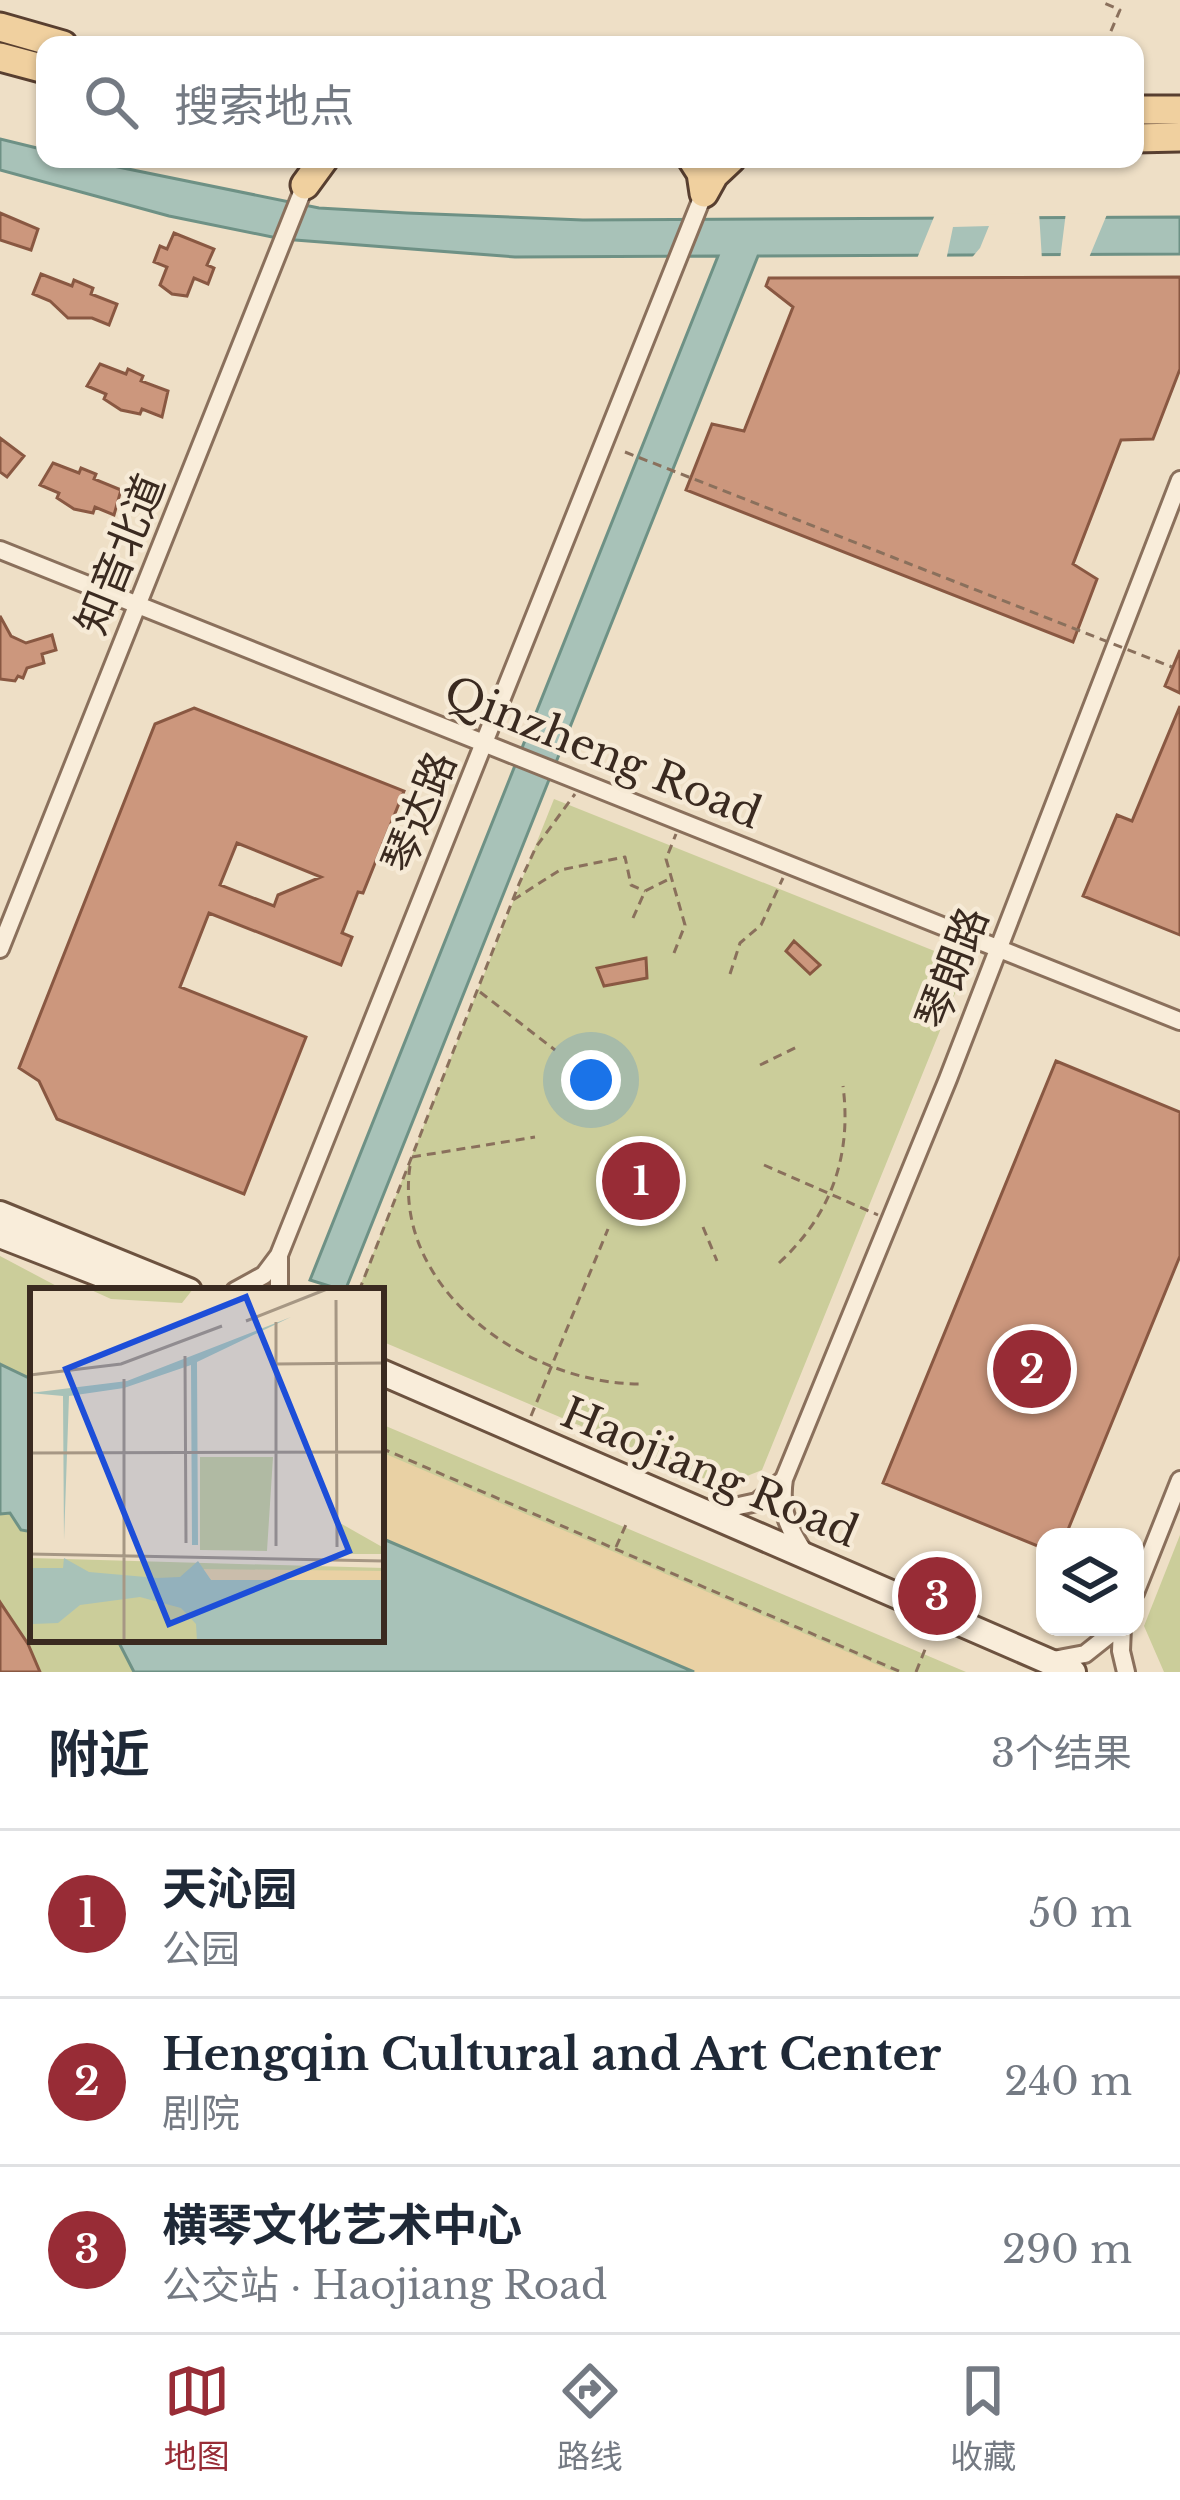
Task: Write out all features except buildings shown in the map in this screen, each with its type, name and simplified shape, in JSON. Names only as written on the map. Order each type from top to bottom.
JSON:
[{"type":"main road","points":[[0,28],[36,38]]},
{"type":"main road","points":[[0,57],[36,67]]},
{"type":"main road","points":[[1144,122],[1180,110]]},
{"type":"main road","points":[[1144,126],[1180,137]]},
{"type":"main road","points":[[697,168],[704,193]]},
{"type":"main road","points":[[704,193],[721,168]]},
{"type":"main road","points":[[0,1214],[182,1288]]},
{"type":"main road","points":[[0,1235],[136,1288]]},
{"type":"main road","name":"Haojiang Road","points":[[384,1373],[807,1557],[1040,1666]]},
{"type":"main road","name":"Haojiang Road","points":[[384,1391],[1040,1666],[1073,1672]]},
{"type":"street","name":"知音北道","points":[[0,949],[281,249],[300,172]]},
{"type":"street","name":"琴达路","points":[[280,1256],[704,193]]},
{"type":"street","name":"琴朗路","points":[[784,1479],[999,948],[1180,480]]},
{"type":"street","name":"Qinzheng Road","points":[[0,550],[1180,1021]]},
{"type":"street","points":[[241,1288],[265,1275],[280,1256]]},
{"type":"street","points":[[279,1288],[280,1256]]},
{"type":"street","points":[[705,1513],[758,1502],[784,1479]]},
{"type":"street","points":[[784,1479],[786,1522],[807,1557]]},
{"type":"street","points":[[1144,1570],[1180,1480]]},
{"type":"street","points":[[1040,1666],[1085,1654],[1109,1636]]},
{"type":"street","points":[[1121,1636],[1126,1672]]},
{"type":"path","points":[[1106,0],[1104,3],[1120,10],[1109,36]]},
{"type":"path","points":[[625,452],[1172,668]]},
{"type":"path","points":[[360,1288],[512,901],[536,847],[584,783]]},
{"type":"path","points":[[674,953],[686,925],[666,860],[681,822]]},
{"type":"path","points":[[512,901],[560,869],[626,856],[631,885],[645,891]]},
{"type":"path","points":[[730,974],[740,944],[761,925],[788,865]]},
{"type":"path","points":[[633,918],[645,891],[671,878]]},
{"type":"path","points":[[477,989],[555,1050]]},
{"type":"path","points":[[760,1065],[796,1047]]},
{"type":"path","points":[[779,1263],[809,1232],[831,1196],[847,1131],[844,1086]]},
{"type":"path","points":[[411,1158],[535,1137]]},
{"type":"path","points":[[411,1158],[408,1201],[413,1227],[436,1277],[484,1328],[551,1367],[584,1378],[642,1384]]},
{"type":"path","points":[[764,1166],[890,1220]]},
{"type":"path","points":[[703,1227],[717,1261]]},
{"type":"path","points":[[523,1434],[608,1228]]},
{"type":"path","points":[[384,1449],[901,1672]]},
{"type":"path","points":[[615,1549],[628,1520]]},
{"type":"path","points":[[916,1672],[926,1647]]},
{"type":"green space","points":[[554,799],[967,964],[762,1470],[722,1486],[384,1342],[384,1288],[359,1288]]},
{"type":"green space","points":[[0,1256],[60,1288],[30,1288],[30,1642],[384,1642],[384,1425],[966,1672],[0,1672]]},
{"type":"green space","points":[[1180,1535],[1180,1672],[1164,1672],[1144,1626]]},
{"type":"sand","points":[[384,1453],[894,1672],[694,1672],[384,1539]]},
{"type":"shaded area","points":[[0,139],[36,148],[36,168],[123,168],[319,208],[583,220],[1180,217],[1180,254],[758,256],[346,1288],[335,1288],[310,1280],[718,256],[515,257],[282,239],[169,216],[0,170]]},
{"type":"shaded area","points":[[0,1364],[30,1379],[30,1532],[21,1530],[10,1513],[0,1514]]},
{"type":"shaded area","points":[[384,1539],[694,1672],[134,1672],[119,1642],[384,1642]]},
{"type":"pier","points":[[936,212],[958,212],[958,216],[1039,212],[1042,260],[969,261],[989,226],[953,227],[946,261],[916,261]]},
{"type":"pier","points":[[1066,212],[1108,212],[1088,260],[1060,260]]},
{"type":"place","name":"天沁园","points":[[641,1181]]},
{"type":"place","name":"Hengqin Cultural and Art Center","points":[[1032,1369]]},
{"type":"place","name":"横琴文化艺术中心","points":[[937,1596]]}]
